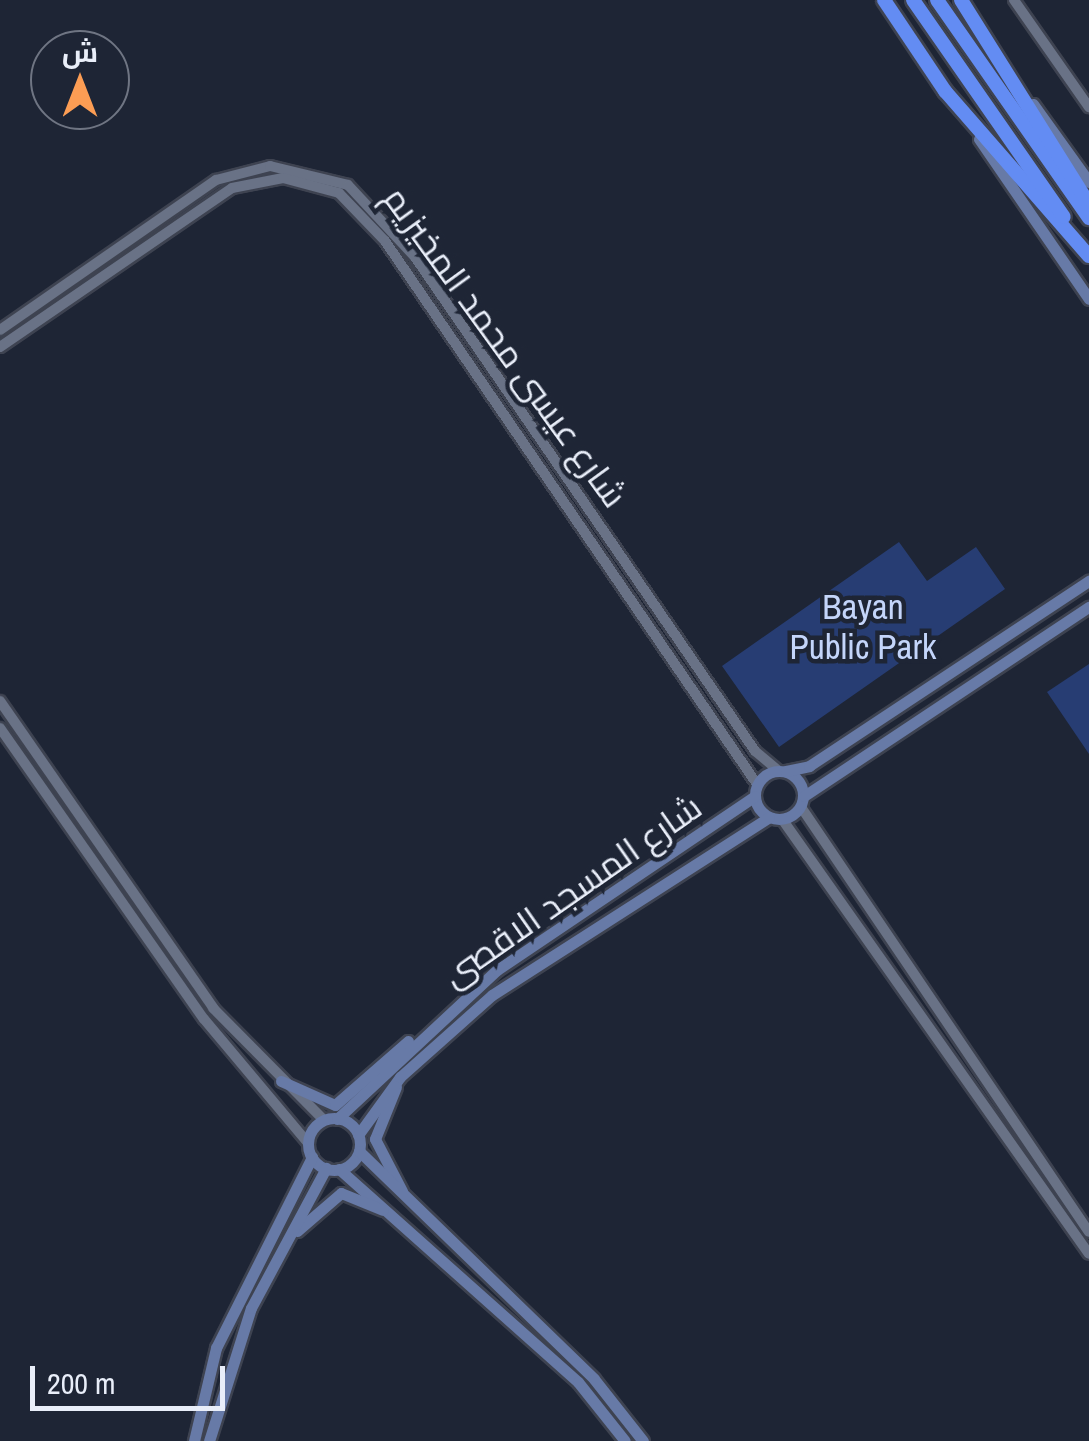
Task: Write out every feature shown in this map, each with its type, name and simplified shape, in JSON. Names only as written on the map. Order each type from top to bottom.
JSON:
[{"type":"highway","points":[[884,0],[945,90],[1089,254]]},
{"type":"highway","points":[[913,0],[1089,254]]},
{"type":"highway","points":[[937,0],[1089,218]]},
{"type":"highway","points":[[962,0],[1030,100],[1089,204]]},
{"type":"main road","points":[[945,90],[1089,299]]},
{"type":"main road","points":[[1030,100],[1089,182]]},
{"type":"main road","points":[[1087,582],[809,766],[782,771],[802,801],[1089,607]]},
{"type":"main road","name":"شارع المسجد الاقصى","points":[[330,1120],[497,970],[782,771]]},
{"type":"main road","points":[[756,790],[776,818]]},
{"type":"main road","name":"شارع المسجد الاقصى","points":[[358,1135],[400,1077],[506,985],[802,801]]},
{"type":"main road","points":[[281,1081],[334,1106],[428,1028]]},
{"type":"main road","points":[[400,1077],[375,1139],[382,1165],[419,1215]]},
{"type":"main road","points":[[625,1441],[513,1321],[431,1246],[312,1157],[308,1143],[330,1120],[358,1135],[359,1151],[419,1215],[582,1366],[643,1441]]},
{"type":"main road","points":[[209,1441],[251,1308],[267,1276],[332,1169],[359,1151]]},
{"type":"main road","points":[[194,1441],[238,1298],[312,1157]]},
{"type":"main road","points":[[267,1276],[317,1205],[340,1192],[372,1202],[431,1246]]},
{"type":"main road","points":[[460,1273],[507,1310],[516,1306]]},
{"type":"main road","points":[[238,1298],[248,1297],[251,1308]]},
{"type":"main road","points":[[513,1321],[582,1366]]},
{"type":"street","points":[[1014,0],[1089,107]]},
{"type":"street","name":"شارع عيسى محمد المخيزيم","points":[[0,330],[216,180],[270,166],[348,185],[380,213],[649,596],[736,733],[756,790]]},
{"type":"street","name":"شارع عيسى محمد المخيزيم","points":[[0,347],[220,193],[271,178],[338,192],[440,320],[638,604],[736,733],[782,771]]},
{"type":"street","points":[[216,180],[220,193]]},
{"type":"street","points":[[197,193],[206,202]]},
{"type":"street","points":[[82,272],[91,284]]},
{"type":"street","points":[[440,320],[453,313]]},
{"type":"street","points":[[453,339],[465,331]]},
{"type":"street","points":[[626,587],[637,579]]},
{"type":"street","points":[[638,604],[649,596]]},
{"type":"street","points":[[0,700],[166,943]]},
{"type":"street","points":[[0,728],[96,862],[126,899],[132,894]]},
{"type":"street","points":[[802,801],[954,1035],[1089,1232]]},
{"type":"street","points":[[776,818],[955,1061],[1089,1254]]},
{"type":"street","points":[[96,862],[128,913],[308,1143]]},
{"type":"street","points":[[128,913],[134,908],[166,943],[281,1081],[330,1120]]},
{"type":"street","points":[[942,1043],[954,1035]]},
{"type":"street","points":[[955,1061],[966,1052]]},
{"type":"green space","name":"Bayan Public Park","points":[[899,542],[927,581],[976,547],[1005,589],[779,747],[722,666]]},
{"type":"green space","points":[[1089,664],[1089,754],[1047,692]]}]
